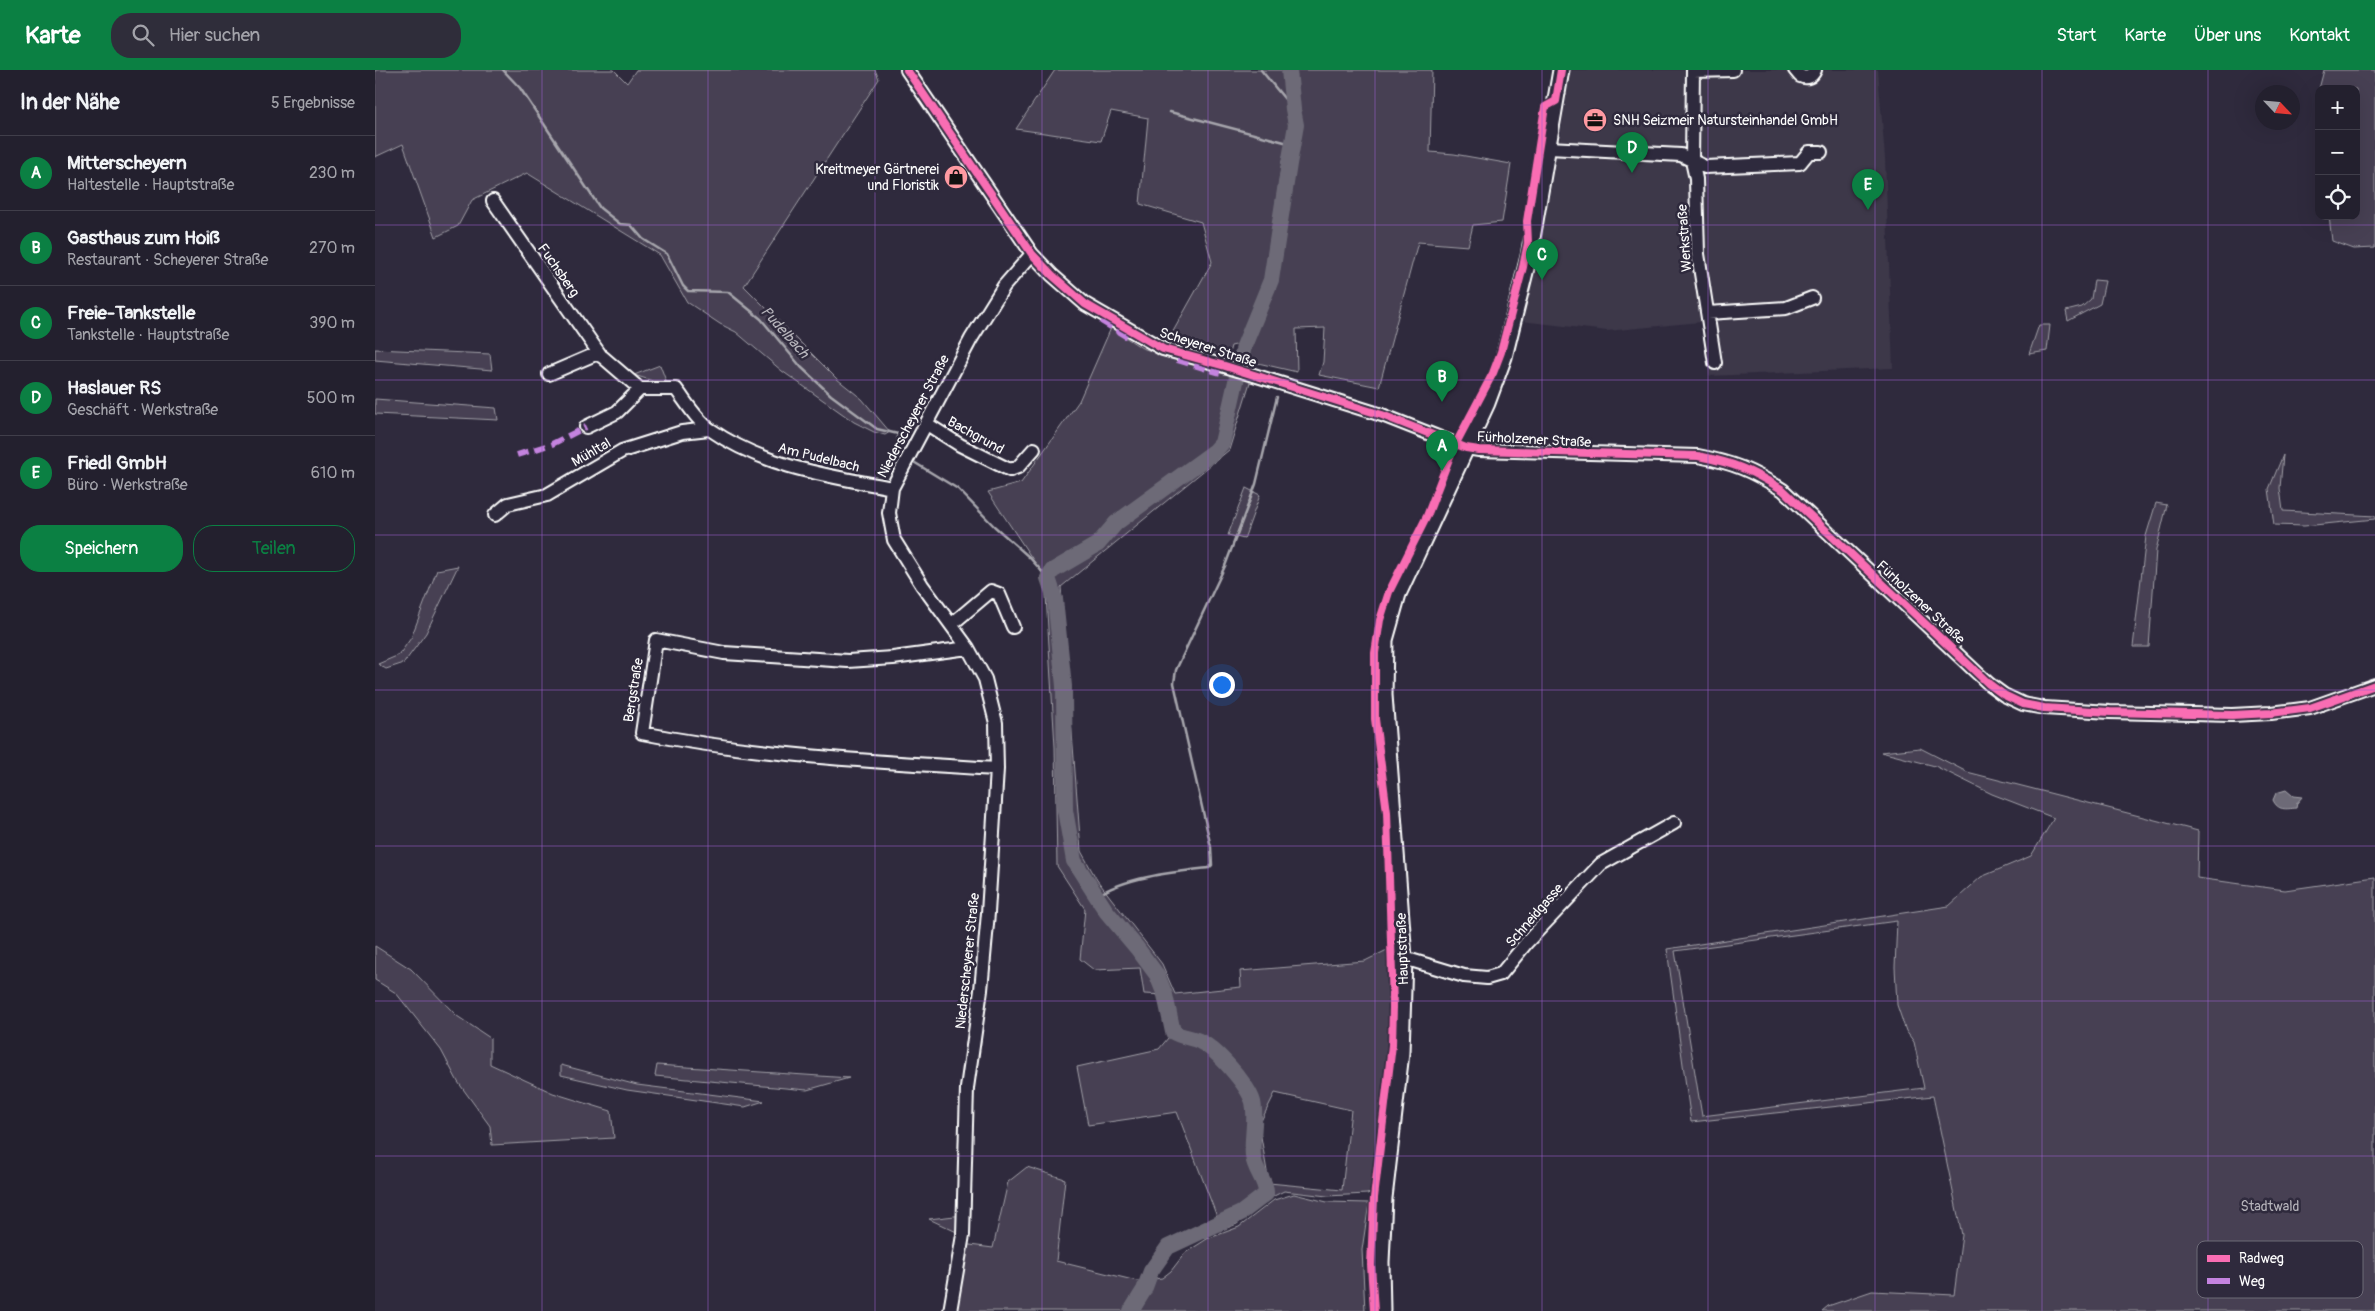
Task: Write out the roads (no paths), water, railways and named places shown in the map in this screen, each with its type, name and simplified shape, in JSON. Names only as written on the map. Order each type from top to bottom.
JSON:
[{"type":"main road","name":"Hauptstraße","points":[[1382,1311],[1381,1262],[1384,1198],[1401,1053],[1404,958],[1384,695],[1385,640],[1398,594],[1487,403],[1504,357],[1529,256],[1561,70]]},
{"type":"street","name":"Scheyerer Straße","points":[[907,70],[1032,254],[1058,281],[1085,304],[1109,320],[1163,349],[1253,374],[1382,415],[1466,448]]},
{"type":"street","points":[[1693,71],[1733,70]]},
{"type":"street","points":[[1795,70],[1803,78],[1810,76],[1815,70]]},
{"type":"street","name":"Werkstraße","points":[[1693,71],[1692,161],[1697,179],[1698,254],[1715,363]]},
{"type":"street","points":[[1549,148],[1681,155],[1705,167],[1800,163],[1809,152],[1821,152]]},
{"type":"street","name":"Fuchsberg","points":[[493,201],[601,356],[640,390]]},
{"type":"street","name":"Niederscheyerer Straße","points":[[950,1311],[963,1234],[967,1088],[982,980],[997,769],[996,723],[985,679],[968,648],[922,585],[893,540],[889,513],[891,488],[975,332],[1004,286],[1032,254]]},
{"type":"street","points":[[1708,314],[1786,308],[1812,298]]},
{"type":"street","points":[[549,374],[598,353],[601,356]]},
{"type":"street","name":"Am Pudelbach","points":[[640,390],[676,389],[709,429],[774,462],[827,476],[891,488]]},
{"type":"street","points":[[586,426],[617,412],[640,390]]},
{"type":"street","name":"Bachgrund","points":[[927,424],[961,445],[1010,470],[1018,467],[1034,449]]},
{"type":"street","name":"Mühltal","points":[[495,514],[507,504],[547,494],[622,451],[682,432],[709,429]]},
{"type":"street","name":"Fürholzener Straße","points":[[1466,448],[1488,451],[1698,456],[1732,463],[1761,476],[1783,490],[1989,684],[2023,704],[2043,708],[2110,712],[2271,713],[2310,708],[2375,685]]},
{"type":"street","points":[[952,624],[991,591],[999,594],[1013,627]]},
{"type":"street","name":"Bergstraße","points":[[968,648],[893,658],[848,661],[724,653],[656,640],[642,733],[686,742],[751,750],[997,769]]},
{"type":"street","name":"Schneidgasse","points":[[1404,958],[1464,976],[1487,978],[1501,974],[1527,942],[1601,864],[1674,823]]},
{"type":"waterway","name":"Pudelbach","points":[[503,70],[520,88],[600,208],[620,224],[631,225],[643,239],[667,254],[683,286],[688,291],[728,292],[761,319],[801,367],[831,395],[877,429],[898,434],[897,454],[905,458]]},
{"type":"waterway","points":[[1261,70],[1293,109]]},
{"type":"waterway","points":[[1131,1311],[1144,1290],[1151,1271],[1168,1247],[1241,1213],[1266,1194],[1266,1189],[1253,1156],[1254,1116],[1253,1102],[1250,1095],[1231,1069],[1208,1046],[1198,1040],[1173,1032],[1165,995],[1157,975],[1106,911],[1074,861],[1065,810],[1064,686],[1055,599],[1048,578],[1052,571],[1098,544],[1116,523],[1215,451],[1222,443],[1244,346],[1271,280],[1296,125],[1289,70]]},
{"type":"waterway","points":[[1170,112],[1292,144]]},
{"type":"waterway","points":[[1097,896],[1122,884],[1136,880],[1209,868],[1212,865],[1211,847],[1174,683],[1176,670],[1225,566],[1256,484],[1277,397]]},
{"type":"waterway","name":"Pudelbach","points":[[912,461],[958,489],[994,526],[1029,557],[1048,578]]},
{"type":"place","name":"SNH Seizmeir Natursteinhandel GmbH","points":[[1595,120]]},
{"type":"place","name":"Haslauer RS","points":[[1632,173]]},
{"type":"place","name":"Kreitmeyer Gärtnerei und Floristik","points":[[956,177]]},
{"type":"place","name":"Friedl GmbH","points":[[1868,210]]},
{"type":"place","name":"Freie-Tankstelle","points":[[1542,280]]},
{"type":"place","name":"Gasthaus zum Hoiß","points":[[1442,402]]},
{"type":"place","name":"Mitterscheyern","points":[[1442,471]]},
{"type":"park label","name":"Stadtwald","points":[[2270,1206]]}]
